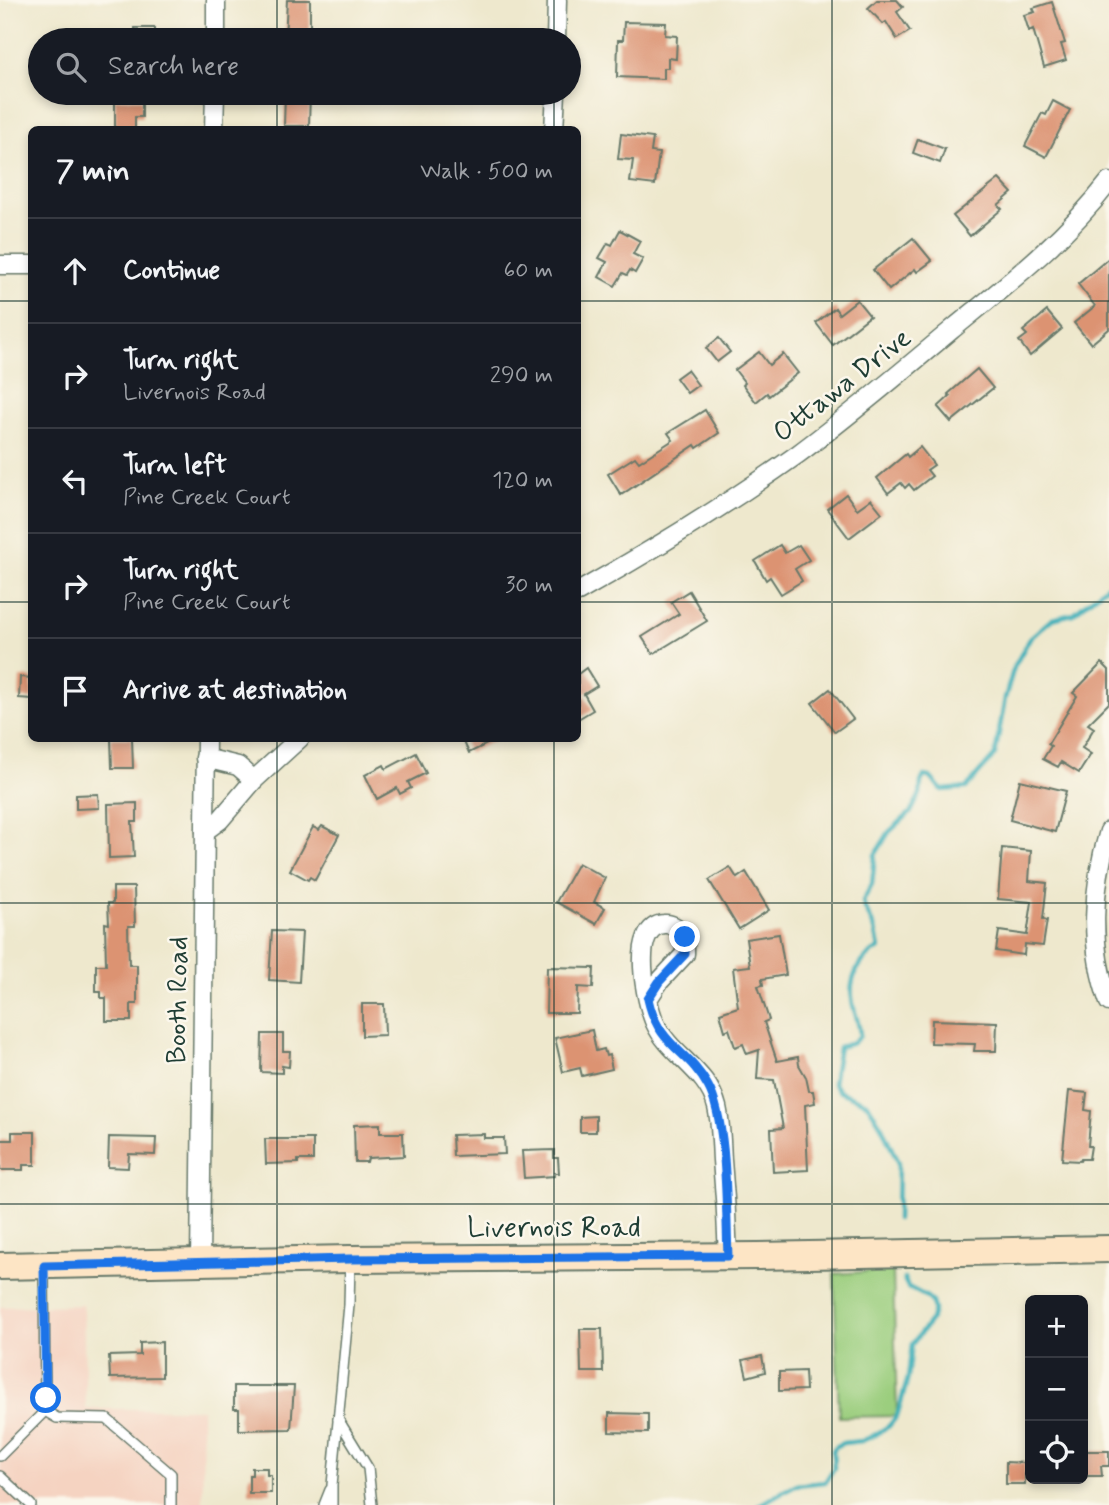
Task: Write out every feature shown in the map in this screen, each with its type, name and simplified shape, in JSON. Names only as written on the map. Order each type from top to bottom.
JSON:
[{"type":"street","points":[[216,0],[216,28]]},
{"type":"street","points":[[556,0],[556,28]]},
{"type":"street","points":[[214,126],[215,105]]},
{"type":"street","points":[[554,126],[555,105]]},
{"type":"street","name":"Ottawa Drive","points":[[581,590],[727,501],[842,421],[1037,259],[1077,220],[1109,181]]},
{"type":"street","points":[[0,265],[28,265]]},
{"type":"street","name":"Booth Road","points":[[200,1262],[206,742]]},
{"type":"street","points":[[205,831],[220,820],[254,780],[296,742]]},
{"type":"street","points":[[205,758],[238,766],[254,780]]},
{"type":"street","points":[[1109,831],[1101,870],[1094,939],[1109,1002]]},
{"type":"street","points":[[648,999],[659,1030],[702,1076],[714,1098],[719,1121],[728,1256]]},
{"type":"street","name":"Livernois Road","points":[[0,1266],[1109,1249]]},
{"type":"lane","points":[[332,1505],[349,1306],[350,1259]]},
{"type":"lane","points":[[0,1456],[45,1411],[44,1266]]},
{"type":"lane","points":[[45,1411],[57,1418],[107,1419],[171,1474],[171,1505]]},
{"type":"lane","points":[[338,1419],[368,1468],[372,1505]]},
{"type":"lane","points":[[0,1476],[31,1505]]},
{"type":"lane","points":[[324,1505],[332,1485]]},
{"type":"shaded area","points":[[83,1305],[86,1409],[202,1409],[203,1505],[0,1505],[0,1307]]},
{"type":"green space","points":[[893,1270],[897,1416],[839,1417],[834,1274]]},
{"type":"building","points":[[287,0],[310,0],[310,28],[286,28]]},
{"type":"building","points":[[877,0],[897,0],[903,7],[897,12],[910,31],[897,39],[886,22],[883,24],[868,8]]},
{"type":"building","points":[[1052,2],[1065,43],[1061,44],[1066,60],[1044,67],[1033,29],[1029,31],[1024,15],[1035,12],[1033,8]]},
{"type":"building","points":[[624,22],[666,23],[665,35],[677,36],[676,59],[668,58],[664,79],[617,77],[618,40],[623,40]]},
{"type":"building","points":[[1053,101],[1070,110],[1046,157],[1025,146],[1042,113],[1046,115]]},
{"type":"building","points":[[115,105],[142,105],[142,117],[135,117],[135,126],[115,126]]},
{"type":"building","points":[[285,105],[310,105],[309,126],[284,126]]},
{"type":"building","points":[[621,134],[653,138],[651,152],[659,153],[655,185],[630,182],[633,160],[618,159]]},
{"type":"building","points":[[918,139],[945,149],[940,163],[913,153]]},
{"type":"building","points":[[999,179],[1012,193],[998,205],[1002,209],[970,236],[953,216]]},
{"type":"building","points":[[620,230],[640,241],[633,254],[643,259],[635,273],[630,270],[627,275],[623,273],[615,286],[599,277],[607,262],[599,258],[608,243],[612,245]]},
{"type":"building","points":[[913,238],[932,261],[917,272],[915,269],[889,290],[873,270]]},
{"type":"building","points":[[1109,258],[1109,329],[1091,344],[1074,323],[1095,306],[1078,284]]},
{"type":"building","points":[[857,300],[870,316],[833,345],[816,323],[835,308],[839,314]]},
{"type":"building","points":[[1047,311],[1062,329],[1030,356],[1019,341],[1027,335],[1023,331]]},
{"type":"building","points":[[719,338],[730,352],[717,362],[706,348]]},
{"type":"building","points":[[759,352],[769,365],[783,354],[798,373],[769,396],[767,393],[756,402],[735,370]]},
{"type":"building","points":[[977,369],[993,388],[951,422],[938,407],[950,396],[948,394]]},
{"type":"building","points":[[687,370],[698,385],[687,393],[676,378]]},
{"type":"building","points":[[705,410],[719,433],[697,448],[695,445],[621,495],[608,474],[635,457],[639,462],[673,440],[668,433]]},
{"type":"building","points":[[920,447],[934,465],[927,470],[932,476],[914,490],[909,484],[905,488],[901,483],[888,493],[877,478],[906,454],[908,457]]},
{"type":"building","points":[[846,494],[857,509],[871,499],[882,513],[849,538],[827,509]]},
{"type":"building","points":[[780,545],[785,553],[799,545],[809,560],[795,569],[802,581],[781,594],[770,577],[766,580],[755,561]]},
{"type":"building","points":[[689,591],[707,621],[653,654],[642,637],[679,614],[671,602]]},
{"type":"building","points":[[1102,663],[1109,670],[1109,703],[1088,724],[1094,728],[1082,748],[1091,754],[1079,773],[1061,762],[1058,767],[1043,759],[1051,746],[1048,744],[1077,696],[1073,693]]},
{"type":"building","points":[[586,668],[597,686],[584,694],[593,710],[581,717],[581,672]]},
{"type":"building","points":[[20,677],[28,678],[28,699],[19,698]]},
{"type":"building","points":[[830,689],[853,719],[835,732],[812,703]]},
{"type":"building","points":[[111,742],[132,742],[133,768],[112,768]]},
{"type":"building","points":[[464,742],[491,742],[469,753]]},
{"type":"building","points":[[416,753],[426,773],[408,782],[411,788],[400,794],[397,788],[377,799],[365,775],[384,765],[386,769]]},
{"type":"building","points":[[1020,780],[1066,791],[1055,832],[1010,820]]},
{"type":"building","points":[[98,794],[99,808],[76,809],[76,795]]},
{"type":"building","points":[[137,803],[137,822],[132,822],[134,857],[109,858],[108,804]]},
{"type":"building","points":[[322,826],[339,835],[315,880],[310,877],[308,880],[290,870],[313,827],[319,830]]},
{"type":"building","points":[[1002,848],[1031,851],[1029,881],[1047,883],[1043,919],[1047,920],[1043,946],[1025,944],[1024,955],[996,951],[999,931],[1027,935],[1032,902],[998,899]]},
{"type":"building","points":[[578,863],[605,878],[594,902],[605,908],[596,924],[556,902]]},
{"type":"building","points":[[730,867],[737,878],[746,872],[769,910],[739,929],[709,880]]},
{"type":"building","points":[[113,887],[134,887],[135,926],[128,926],[129,965],[137,965],[137,1004],[131,1004],[131,1021],[106,1021],[106,998],[101,998],[101,992],[96,992],[96,965],[106,965],[105,923],[109,924],[108,903],[113,903]]},
{"type":"building","points":[[272,931],[302,932],[299,982],[269,980]]},
{"type":"building","points":[[779,934],[786,975],[762,979],[763,985],[758,986],[769,1020],[764,1022],[777,1061],[798,1057],[809,1091],[813,1091],[815,1103],[805,1105],[808,1170],[773,1172],[771,1129],[783,1128],[774,1080],[757,1079],[759,1050],[747,1054],[743,1044],[735,1047],[729,1029],[725,1031],[720,1013],[738,1007],[733,968],[750,966],[746,939]]},
{"type":"building","points":[[547,967],[594,968],[593,988],[578,987],[577,1013],[546,1013]]},
{"type":"building","points":[[362,1004],[384,1004],[385,1035],[362,1036]]},
{"type":"building","points":[[932,1020],[997,1022],[996,1051],[974,1051],[975,1044],[931,1043]]},
{"type":"building","points":[[592,1030],[596,1051],[604,1049],[606,1056],[609,1055],[612,1069],[582,1076],[580,1068],[563,1072],[555,1038]]},
{"type":"building","points":[[262,1034],[283,1034],[283,1051],[290,1051],[289,1067],[282,1066],[282,1073],[261,1072]]},
{"type":"building","points":[[1069,1091],[1087,1093],[1085,1110],[1091,1111],[1089,1159],[1062,1160]]},
{"type":"building","points":[[596,1116],[596,1132],[580,1132],[580,1117]]},
{"type":"building","points":[[380,1124],[380,1133],[403,1133],[404,1156],[368,1158],[367,1162],[355,1162],[354,1125]]},
{"type":"building","points":[[12,1132],[35,1132],[35,1165],[23,1165],[23,1170],[0,1170],[0,1140],[12,1140]]},
{"type":"building","points":[[484,1134],[484,1138],[504,1138],[505,1154],[453,1156],[452,1135]]},
{"type":"building","points":[[109,1137],[156,1138],[155,1155],[129,1154],[128,1168],[108,1167]]},
{"type":"building","points":[[265,1139],[313,1139],[313,1160],[266,1164]]},
{"type":"building","points":[[554,1150],[554,1158],[558,1158],[559,1173],[555,1173],[555,1176],[524,1178],[522,1151]]},
{"type":"building","points":[[580,1329],[602,1329],[603,1372],[581,1372]]},
{"type":"building","points":[[162,1342],[162,1377],[110,1378],[109,1356],[140,1355],[140,1343]]},
{"type":"building","points":[[762,1356],[765,1372],[747,1377],[743,1360]]},
{"type":"building","points":[[805,1371],[806,1390],[779,1391],[779,1372]]},
{"type":"building","points":[[234,1386],[294,1386],[291,1429],[239,1430],[239,1409],[234,1409]]},
{"type":"building","points":[[609,1413],[648,1414],[648,1433],[609,1432]]},
{"type":"building","points":[[1088,1451],[1109,1451],[1109,1466],[1101,1466],[1102,1476],[1088,1476]]},
{"type":"building","points":[[1006,1462],[1025,1463],[1025,1484],[1006,1484]]},
{"type":"building","points":[[252,1468],[267,1468],[267,1475],[271,1475],[271,1493],[249,1493],[249,1475],[252,1475]]},
{"type":"waterway","points":[[897,1219],[898,1163],[882,1127],[867,1103],[840,1092],[833,1083],[839,1047],[853,1043],[860,1036],[852,998],[854,976],[867,957],[879,948],[875,929],[863,901],[872,884],[875,855],[889,832],[911,812],[920,794],[924,776],[930,777],[942,790],[966,788],[995,755],[1005,698],[1014,667],[1030,638],[1052,619],[1073,614],[1109,584]]},
{"type":"waterway","points":[[759,1505],[795,1485],[825,1482],[834,1468],[833,1451],[836,1446],[873,1436],[889,1426],[897,1416],[908,1378],[912,1344],[931,1320],[934,1310],[932,1302],[908,1287],[904,1279]]},
{"type":"route","points":[[46,1398],[44,1266],[350,1259],[728,1256],[719,1121],[714,1098],[702,1076],[659,1030],[648,999],[659,982],[685,954],[685,937]]}]
